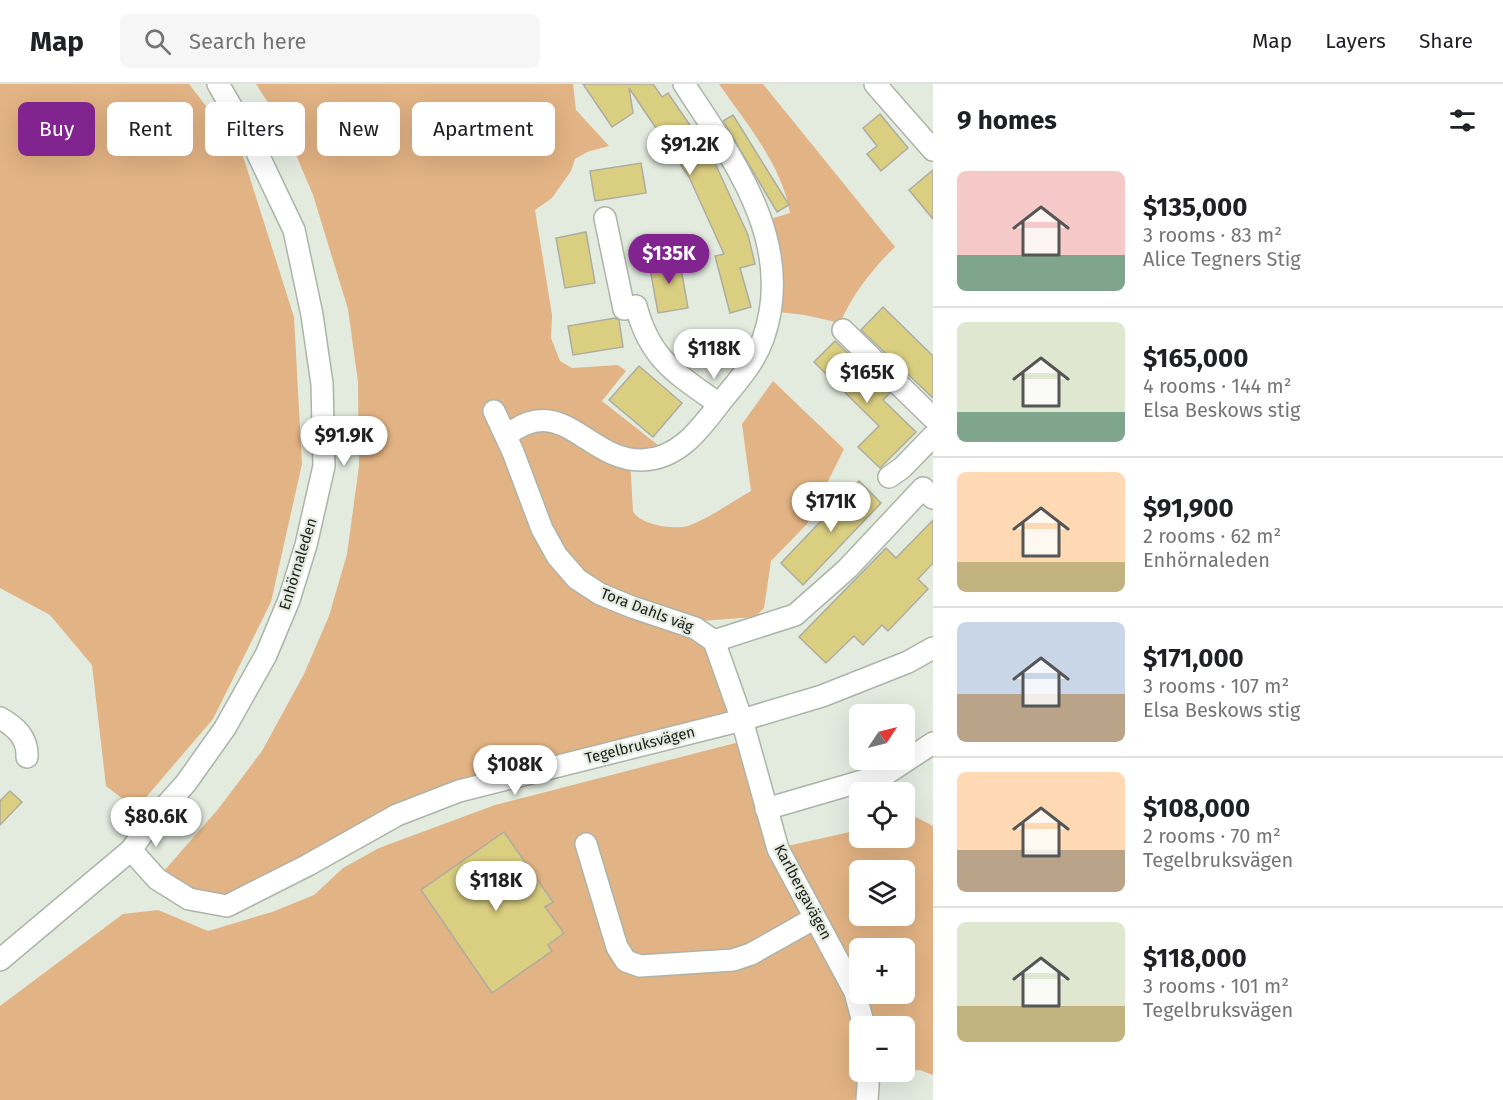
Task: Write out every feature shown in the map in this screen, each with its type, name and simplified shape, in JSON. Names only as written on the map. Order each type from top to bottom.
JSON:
[{"type":"street","name":"Enhörnaleden","points":[[0,960],[131,850],[151,822],[186,783],[225,728],[266,655],[289,600],[306,545],[324,466],[322,384],[312,315],[294,230],[254,144],[218,84]]},
{"type":"street","points":[[506,436],[527,422],[548,420],[560,423],[618,456],[642,460],[654,458],[687,443],[703,427],[753,359],[762,340],[770,302],[770,260],[766,237],[751,191],[729,152],[684,84]]},
{"type":"street","points":[[875,84],[933,150]]},
{"type":"street","points":[[605,218],[624,309],[636,306],[640,325],[650,346],[674,371],[719,404]]},
{"type":"street","points":[[843,330],[933,418]]},
{"type":"street","name":"Tora Dahls väg","points":[[494,411],[542,529],[557,556],[577,579],[600,594],[695,627],[714,640]]},
{"type":"street","points":[[742,720],[714,640],[795,615],[847,569],[928,493],[895,473],[933,436]]},
{"type":"street","name":"Tegelbruksvägen","points":[[131,850],[157,879],[189,899],[227,906],[308,865],[397,815],[459,791],[742,720],[822,696],[908,662],[933,648]]},
{"type":"street","points":[[0,718],[13,726],[28,745],[27,757]]},
{"type":"street","name":"Karlbergavägen","points":[[742,720],[778,849],[855,992],[861,1016]]},
{"type":"street","points":[[766,809],[886,774],[933,743]]},
{"type":"street","points":[[585,844],[617,947],[626,961],[640,966],[733,960],[751,954],[815,918]]},
{"type":"street","points":[[867,1100],[868,1082]]},
{"type":"shaded area","points":[[0,84],[189,84],[205,105],[205,156],[243,156],[294,317],[302,464],[271,602],[213,719],[136,809],[106,786],[92,665],[50,615],[0,588]]},
{"type":"shaded area","points":[[256,84],[573,84],[576,110],[609,146],[587,152],[575,159],[571,171],[552,198],[535,210],[552,315],[551,338],[560,361],[572,368],[618,365],[626,371],[602,401],[668,453],[630,459],[633,511],[650,523],[666,527],[688,526],[751,491],[742,424],[773,381],[844,449],[807,524],[771,561],[764,608],[755,617],[701,621],[742,720],[459,791],[227,906],[157,879],[219,808],[262,751],[304,674],[329,616],[347,554],[359,466],[358,382],[348,309],[313,195],[296,156],[305,156],[305,102],[268,102]]},
{"type":"shaded area","points":[[719,84],[763,84],[895,247],[864,282],[840,323],[805,315],[769,311],[761,222],[790,213],[786,195],[771,161]]},
{"type":"shaded area","points":[[747,740],[778,848],[849,832],[849,848],[915,848],[915,817],[933,826],[933,1075],[915,1070],[915,1016],[849,1016],[849,1082],[864,1082],[854,1100],[0,1100],[0,1006],[123,914],[158,910],[208,931],[272,912],[314,895],[343,868],[379,848],[495,805]]},
{"type":"building","points":[[583,84],[653,84],[662,97],[668,93],[698,137],[702,135],[748,235],[755,264],[740,268],[751,307],[730,313],[715,256],[724,254],[689,177],[629,88],[633,113],[612,127]]},
{"type":"building","points":[[880,114],[908,148],[881,171],[867,154],[877,146],[863,128]]},
{"type":"building","points":[[733,115],[789,205],[777,212],[723,121]]},
{"type":"building","points":[[641,163],[646,193],[595,201],[590,171]]},
{"type":"building","points":[[933,170],[933,219],[909,190]]},
{"type":"building","points":[[586,232],[595,283],[565,288],[556,238]]},
{"type":"building","points":[[679,257],[688,308],[658,313],[649,263]]},
{"type":"building","points":[[883,307],[933,356],[933,398],[861,330]]},
{"type":"building","points":[[615,318],[619,320],[623,347],[573,355],[568,326]]},
{"type":"building","points":[[835,341],[890,393],[883,400],[916,432],[880,468],[858,447],[879,426],[814,362]]},
{"type":"building","points":[[639,366],[682,403],[653,437],[609,400]]},
{"type":"building","points":[[859,481],[881,503],[803,585],[781,563]]},
{"type":"building","points":[[933,520],[933,563],[918,579],[928,589],[888,631],[882,625],[863,645],[854,636],[826,663],[799,637],[886,548],[896,558]]},
{"type":"building","points":[[10,791],[22,802],[0,825],[0,801]]},
{"type":"building","points":[[504,832],[553,902],[545,907],[564,933],[548,945],[552,951],[492,993],[421,890]]}]
